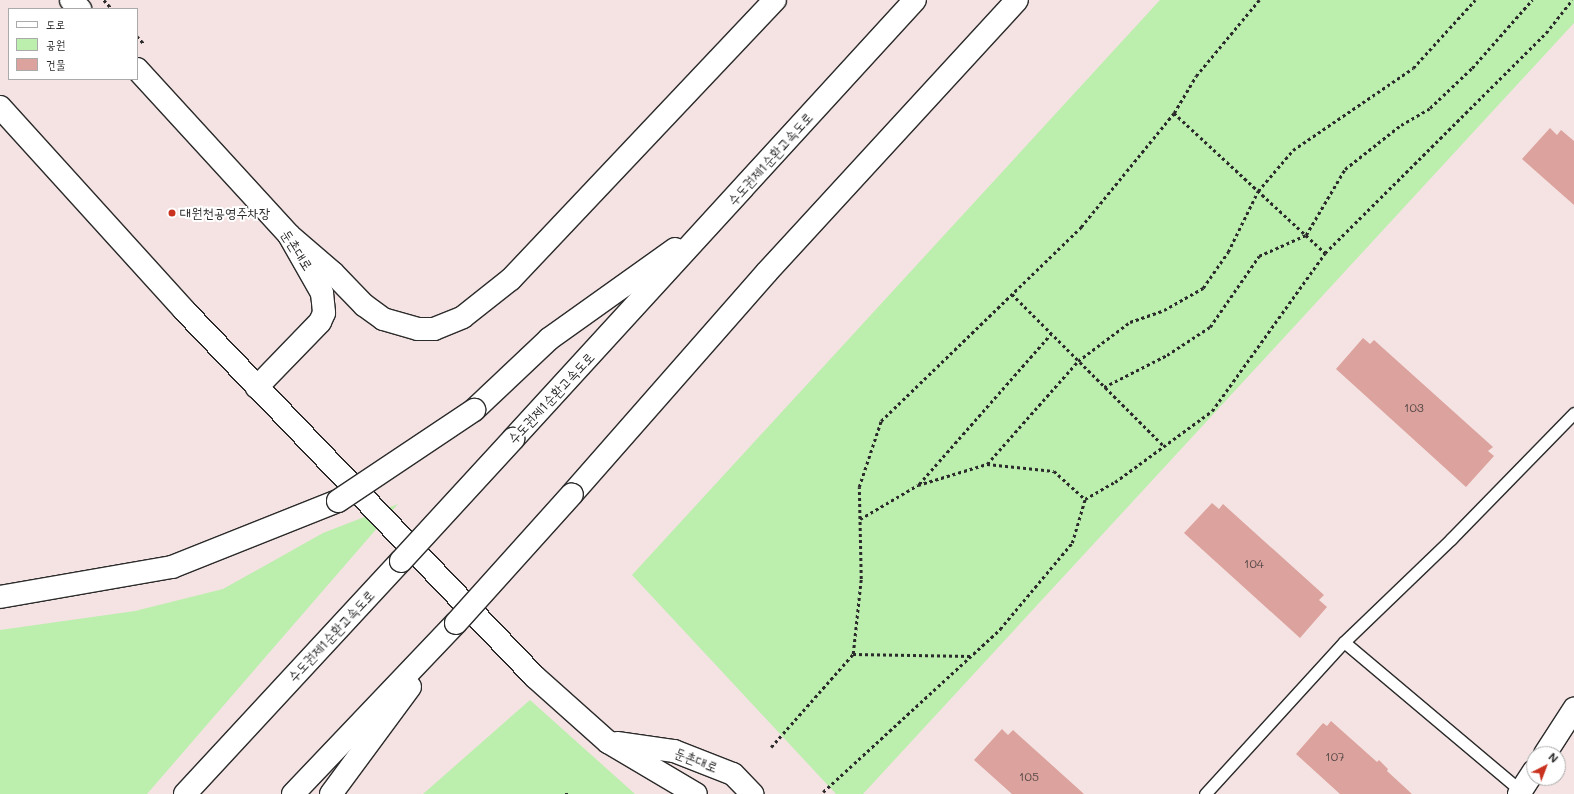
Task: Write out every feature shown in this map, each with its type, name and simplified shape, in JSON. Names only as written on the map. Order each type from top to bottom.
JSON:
[{"type":"main road","points":[[71,0],[79,8]]},
{"type":"main road","points":[[289,235],[333,273],[364,305],[383,319],[418,329],[434,329],[463,318],[511,279],[774,0]]},
{"type":"main road","name":"수도권제1순환고속도로","points":[[185,794],[401,561],[914,0]]},
{"type":"main road","points":[[293,794],[456,623],[572,494],[767,272],[1017,0]]},
{"type":"main road","name":"둔촌대로","points":[[138,70],[289,235],[322,293],[324,313],[315,330],[257,388],[535,677],[608,742],[696,794]]},
{"type":"main road","points":[[0,107],[257,388]]},
{"type":"main road","points":[[0,597],[172,567],[338,501],[474,410],[549,339],[713,221]]},
{"type":"main road","points":[[331,794],[456,623]]},
{"type":"main road","points":[[1550,746],[1574,709]]},
{"type":"main road","name":"둔촌대로","points":[[608,742],[674,750],[733,774],[752,794]]},
{"type":"lane","points":[[1205,794],[1344,642],[1451,539],[1574,413]]},
{"type":"lane","points":[[1344,642],[1521,793]]},
{"type":"path","points":[[104,0],[111,8]]},
{"type":"path","points":[[771,747],[853,654],[861,579],[859,486],[881,421],[1081,227],[1174,113],[1196,76],[1260,0]]},
{"type":"path","points":[[987,464],[1078,361],[1130,322],[1164,310],[1203,288],[1228,252],[1258,191],[1293,150],[1414,68],[1475,0]]},
{"type":"path","points":[[1104,387],[1167,355],[1210,326],[1259,256],[1306,235],[1345,169],[1401,125],[1430,108],[1472,68],[1532,0]]},
{"type":"path","points":[[823,792],[1000,629],[1072,543],[1085,499],[1115,482],[1212,411],[1326,253],[1546,33],[1572,0]]},
{"type":"path","points":[[1174,113],[1326,253]]},
{"type":"path","points":[[1012,294],[1164,446]]},
{"type":"path","points":[[918,485],[1051,334]]},
{"type":"path","points":[[860,518],[918,485],[987,464],[1054,471],[1085,499]]},
{"type":"path","points":[[853,654],[972,656]]},
{"type":"path","points":[[565,794],[570,794]]},
{"type":"green space","points":[[1160,0],[1574,0],[1574,23],[863,794],[836,794],[632,575]]},
{"type":"green space","points":[[398,504],[147,794],[0,794],[0,630],[135,611],[223,589],[323,533]]},
{"type":"green space","points":[[530,700],[635,794],[423,794]]},
{"type":"building","points":[[1550,128],[1557,135],[1561,130],[1574,141],[1574,205],[1522,159]]},
{"type":"building","points":[[1363,338],[1370,344],[1374,340],[1493,447],[1488,451],[1494,456],[1466,487],[1336,369]]},
{"type":"building","points":[[1212,503],[1219,509],[1223,504],[1324,595],[1319,600],[1327,607],[1300,638],[1184,533]]},
{"type":"building","points":[[1331,721],[1377,762],[1379,760],[1388,769],[1387,771],[1412,794],[1340,794],[1296,754],[1323,723],[1327,726]]},
{"type":"building","points":[[1002,729],[1008,735],[1013,730],[1084,794],[1012,794],[974,760]]},
{"type":"place","name":"대원천공영주차장","points":[[172,213]]}]
